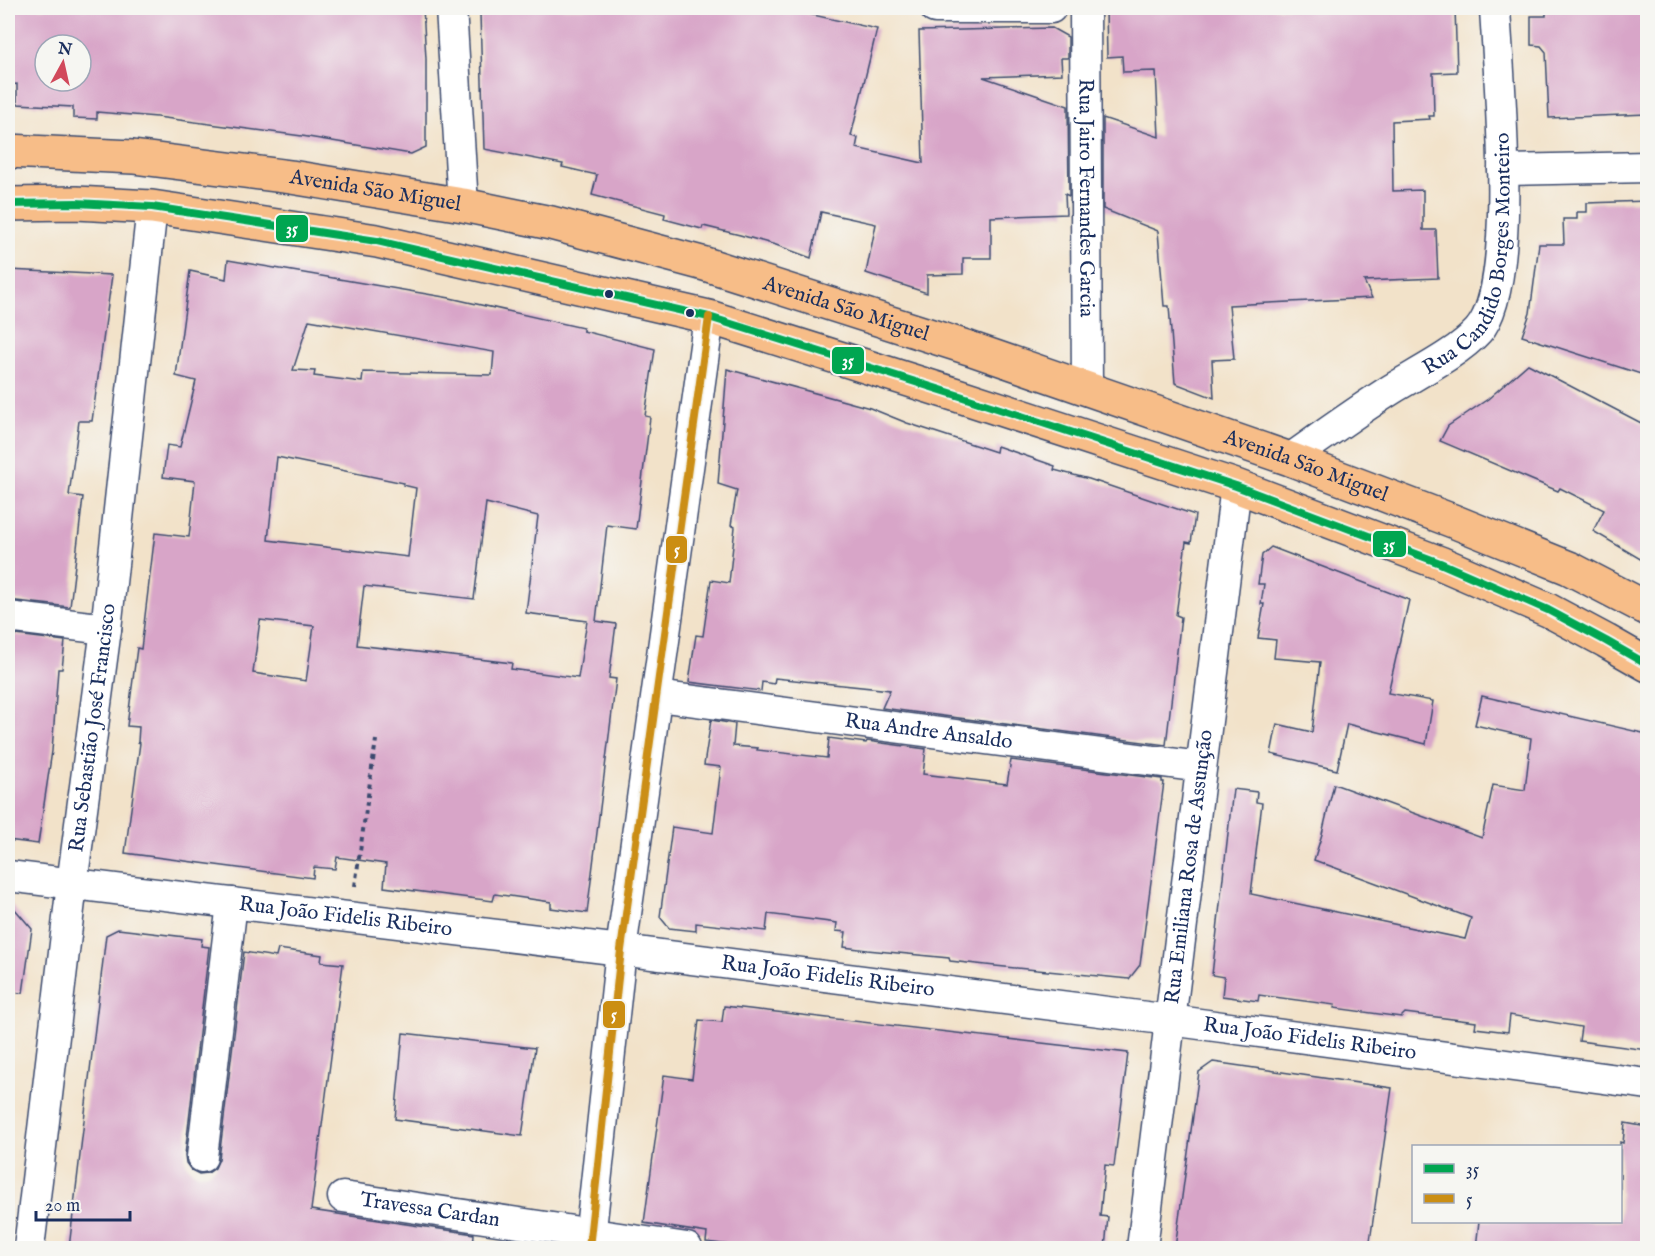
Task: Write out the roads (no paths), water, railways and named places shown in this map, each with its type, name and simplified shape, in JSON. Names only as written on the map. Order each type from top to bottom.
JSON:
[{"type":"main road","name":"Avenida São Miguel","points":[[8,151],[133,157],[291,177],[463,205],[552,223],[705,264],[969,348],[1290,459],[1569,568],[1647,609]]},
{"type":"main road","name":"Avenida São Miguel","points":[[8,204],[76,203],[152,207],[377,241],[709,317],[1236,486],[1451,568],[1548,610],[1606,640],[1647,665]]},
{"type":"street","points":[[452,8],[463,205]]},
{"type":"street","points":[[935,8],[1051,8]]},
{"type":"street","name":"Rua Jairo Fernandes Garcia","points":[[1085,8],[1087,388]]},
{"type":"street","name":"Rua Candido Borges Monteiro","points":[[1290,459],[1360,409],[1461,346],[1484,324],[1501,263],[1503,244],[1503,170],[1495,8]]},
{"type":"street","points":[[1503,170],[1647,167]]},
{"type":"street","name":"Rua Sebastião José Francisco","points":[[29,1248],[72,884],[106,629],[152,207]]},
{"type":"street","points":[[589,1241],[621,950],[709,317]]},
{"type":"street","name":"Rua Emiliana Rosa de Assunção","points":[[1142,1248],[1236,486]]},
{"type":"street","points":[[8,617],[106,629]]},
{"type":"street","name":"Rua Andre Ansaldo","points":[[657,696],[1201,767]]},
{"type":"street","name":"Rua João Fidelis Ribeiro","points":[[8,876],[621,950],[1647,1084]]},
{"type":"street","points":[[202,1157],[232,903]]},
{"type":"street","name":"Travessa Cardan","points":[[343,1197],[589,1241],[687,1248]]}]
